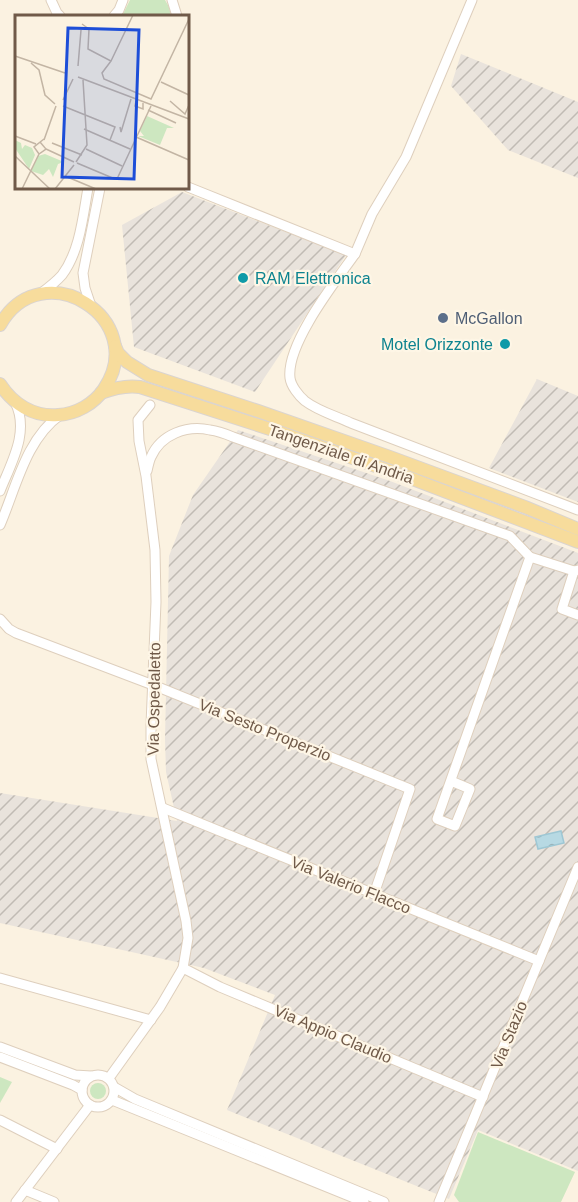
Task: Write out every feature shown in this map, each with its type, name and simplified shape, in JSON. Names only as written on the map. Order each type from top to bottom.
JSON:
[{"type":"main road","name":"Tangenziale di Andria","points":[[40,294],[67,294],[91,306],[107,323],[118,353],[127,362],[148,375],[390,458],[525,507],[578,529]]},
{"type":"main road","points":[[1,321],[14,308],[40,294]]},
{"type":"main road","name":"Tangenziale di Andria","points":[[0,384],[15,402],[25,409],[48,416],[76,412],[90,404],[108,383],[113,371],[115,345]]},
{"type":"main road","name":"Tangenziale di Andria","points":[[101,393],[126,386],[140,387],[270,429],[415,480],[578,542]]},
{"type":"street","points":[[51,0],[59,15]]},
{"type":"street","points":[[115,15],[123,0]]},
{"type":"street","points":[[172,0],[177,15]]},
{"type":"street","points":[[472,0],[406,157],[372,214],[355,254],[309,321],[293,352],[290,381],[305,401],[317,408],[578,510]]},
{"type":"street","points":[[189,187],[355,254]]},
{"type":"street","points":[[40,294],[60,277],[70,261],[79,234],[88,189]]},
{"type":"street","points":[[91,306],[83,273],[100,189]]},
{"type":"street","points":[[0,491],[20,437],[20,415],[15,402]]},
{"type":"street","name":"Via Ospedaletto","points":[[108,1078],[174,985],[183,968],[188,938],[152,759],[155,550],[138,420],[150,405]]},
{"type":"street","points":[[0,525],[32,447],[46,427],[60,415]]},
{"type":"street","points":[[146,476],[150,458],[158,446],[170,435],[187,429],[208,429],[256,444],[510,536],[530,557],[576,571],[562,609],[578,615]]},
{"type":"street","points":[[451,781],[470,789],[455,826],[437,819],[530,557]]},
{"type":"street","name":"Via Sesto Properzio","points":[[0,619],[16,633],[153,684],[410,789],[374,894]]},
{"type":"street","name":"Via Sesto Properzio","points":[[0,633],[16,633]]},
{"type":"street","name":"Via Valerio Flacco","points":[[163,808],[539,961]]},
{"type":"street","name":"Via Stazio","points":[[439,1202],[578,867]]},
{"type":"street","name":"Via Appio Claudio","points":[[183,968],[220,987],[483,1097]]},
{"type":"street","points":[[0,978],[151,1020]]},
{"type":"street","points":[[0,1047],[75,1076],[102,1075],[108,1078],[114,1087],[135,1099],[384,1202]]},
{"type":"street","points":[[0,1057],[82,1090]]},
{"type":"street","points":[[91,1077],[84,1083],[82,1090],[83,1096],[90,1105],[106,1106],[112,1100],[114,1087]]},
{"type":"street","points":[[112,1100],[364,1202]]},
{"type":"street","points":[[16,1202],[90,1105]]},
{"type":"street","points":[[0,1120],[57,1149]]},
{"type":"street","points":[[25,1190],[54,1202]]},
{"type":"shaded area","points":[[461,54],[578,102],[578,178],[508,150],[451,86]]},
{"type":"shaded area","points":[[182,192],[346,255],[255,392],[134,347],[122,225]]},
{"type":"shaded area","points":[[537,379],[578,396],[578,502],[489,468]]},
{"type":"shaded area","points":[[238,430],[390,481],[578,553],[578,1171],[478,1130],[449,1199],[227,1110],[275,995],[204,968],[0,923],[0,793],[177,821],[166,772],[165,739],[169,556],[193,495]]},
{"type":"green space","points":[[130,0],[165,0],[171,15],[122,15]]},
{"type":"green space","points":[[0,1077],[12,1082],[0,1103]]},
{"type":"green space","points":[[98,1083],[104,1085],[106,1091],[104,1097],[98,1099],[92,1097],[90,1091],[92,1085]]},
{"type":"green space","points":[[478,1132],[575,1172],[561,1202],[459,1202],[454,1195]]},
{"type":"water","points":[[561,831],[564,843],[538,849],[535,837]]},
{"type":"place","name":"RAM Elettronica","points":[[243,278]]},
{"type":"place","name":"McGallon","points":[[443,318]]},
{"type":"place","name":"Motel Orizzonte","points":[[505,344]]}]
